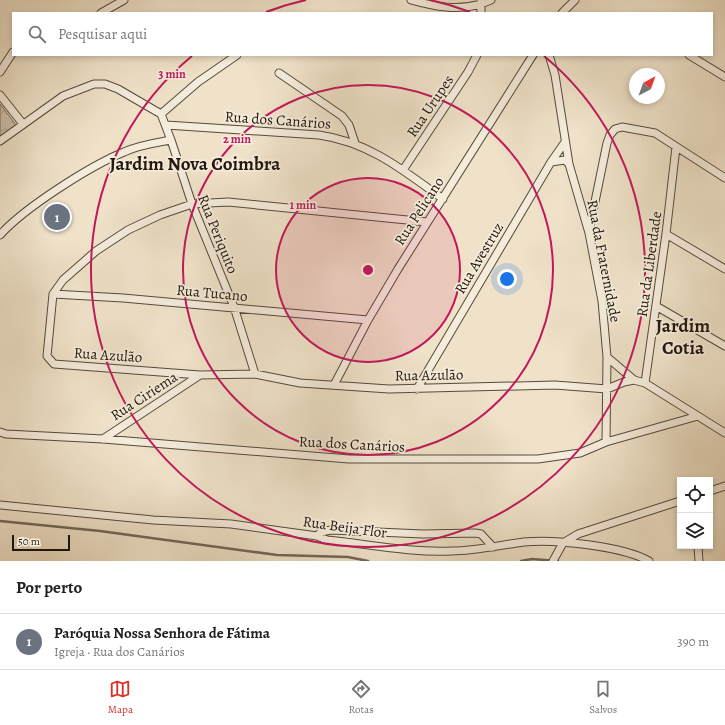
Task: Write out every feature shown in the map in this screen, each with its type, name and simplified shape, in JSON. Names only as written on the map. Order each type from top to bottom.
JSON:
[{"type":"street","points":[[103,12],[124,0]]},
{"type":"street","points":[[411,0],[431,6],[452,8],[470,8],[481,2],[491,0]]},
{"type":"street","points":[[563,12],[575,0]]},
{"type":"street","points":[[0,72],[12,54]]},
{"type":"street","points":[[0,141],[63,96],[94,84],[105,84],[118,89],[161,114],[198,82],[236,56]]},
{"type":"street","name":"Rua Urupes","points":[[403,170],[468,72],[476,56]]},
{"type":"street","name":"Rua Pelicano","points":[[334,385],[368,320],[427,222],[532,56]]},
{"type":"street","name":"Rua da Fraternidade","points":[[549,56],[555,75],[569,164],[589,233],[602,301],[607,357],[606,442]]},
{"type":"street","points":[[691,56],[725,76]]},
{"type":"street","points":[[279,73],[342,116],[349,125],[355,142]]},
{"type":"street","points":[[0,95],[23,124]]},
{"type":"street","name":"Rua Periquito","points":[[161,114],[192,204],[234,308],[255,374]]},
{"type":"street","name":"Rua dos Canários","points":[[166,125],[319,134],[355,142],[370,149],[403,170],[443,199]]},
{"type":"street","points":[[589,233],[607,143],[610,135],[615,129],[622,127],[655,133],[725,178]]},
{"type":"street","points":[[0,235],[7,227],[54,192],[100,164],[123,152],[142,145],[171,140]]},
{"type":"street","name":"Rua Avestruz","points":[[417,388],[551,162],[565,142]]},
{"type":"street","name":"Rua da Liberdade","points":[[645,383],[666,234],[676,147]]},
{"type":"street","points":[[551,162],[565,160],[569,164]]},
{"type":"street","points":[[53,294],[63,280],[96,251],[128,230],[160,215],[192,204],[228,202],[427,222]]},
{"type":"street","points":[[666,234],[725,269]]},
{"type":"street","name":"Rua Azulão","points":[[53,294],[47,356],[54,364],[200,375],[255,374],[300,383],[389,389],[555,385],[607,389],[624,382],[634,380]]},
{"type":"street","name":"Rua Tucano","points":[[53,294],[123,298],[368,320]]},
{"type":"street","points":[[656,306],[725,346]]},
{"type":"street","points":[[607,357],[634,380],[645,383],[725,433]]},
{"type":"street","name":"Rua Ciriema","points":[[103,439],[200,375]]},
{"type":"street","name":"Rua dos Canários","points":[[0,432],[6,434],[103,439],[316,457],[417,460],[559,457],[580,454],[606,442],[698,416]]},
{"type":"street","points":[[713,490],[725,486]]},
{"type":"street","points":[[553,561],[563,543],[578,534],[677,502]]},
{"type":"street","name":"Rua Beija Flor","points":[[0,504],[152,520],[231,524],[317,536],[327,540],[427,551],[451,552],[526,542],[563,543],[608,548],[629,553],[649,561]]},
{"type":"street","points":[[317,536],[321,532],[331,530],[423,534],[475,533],[481,534],[493,547]]},
{"type":"street","points":[[698,549],[700,561]]},
{"type":"green space","points":[[0,104],[16,125],[0,136]]},
{"type":"waterway","points":[[0,521],[100,531],[277,555],[348,557],[368,561]]},
{"type":"waterway","points":[[521,561],[532,559],[558,561]]},
{"type":"place","name":"Paróquia Nossa Senhora de Fátima","points":[[57,217]]},
{"type":"district","name":"Jardim Nova Coimbra","points":[[195,164]]},
{"type":"district","name":"Jardim Cotia","points":[[683,337]]}]
